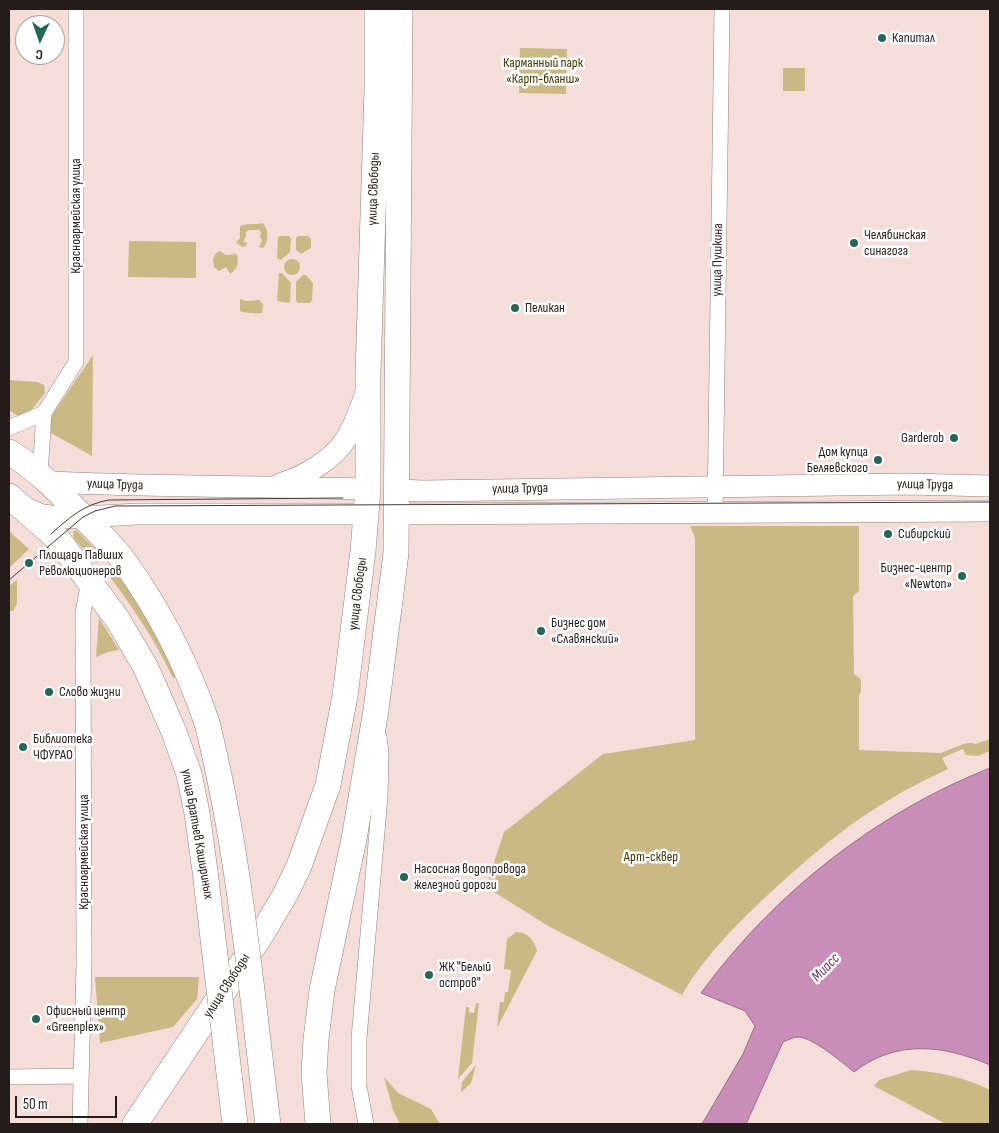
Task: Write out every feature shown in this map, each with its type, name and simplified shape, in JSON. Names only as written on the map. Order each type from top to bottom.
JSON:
[{"type":"main road","name":"улица Свободы","points":[[136,1124],[263,932],[286,893],[310,838],[328,785],[343,712],[368,489],[368,388],[377,9]]},
{"type":"main road","name":"улица Свободы","points":[[318,1124],[315,1080],[316,1039],[322,990],[348,867],[376,710],[396,553],[400,9]]},
{"type":"main road","points":[[273,487],[310,470],[338,449],[350,431],[368,388]]},
{"type":"main road","name":"улица Труда","points":[[9,452],[45,478],[83,517]]},
{"type":"main road","name":"улица Труда","points":[[45,478],[137,486],[368,489],[396,502],[715,511],[990,511]]},
{"type":"main road","name":"улица Труда","points":[[14,500],[42,515],[68,518],[137,514],[366,514],[424,491],[907,484],[990,486]]},
{"type":"main road","name":"улица Братьев Кашириных","points":[[14,500],[57,538],[118,620],[146,668],[174,732],[189,774],[205,871],[235,1124]]},
{"type":"main road","points":[[83,517],[101,534],[126,564],[166,628],[194,684],[207,723],[219,768],[235,866],[268,1124]]},
{"type":"street","name":"Красноармейская улица","points":[[45,478],[44,413],[76,362],[76,9]]},
{"type":"street","name":"улица Пушкина","points":[[715,511],[722,9]]},
{"type":"street","points":[[9,428],[44,413]]},
{"type":"street","name":"Красноармейская улица","points":[[80,1124],[84,964],[83,614],[90,581]]},
{"type":"street","points":[[366,1124],[358,1070],[362,996],[380,797],[381,753],[376,710]]},
{"type":"street","points":[[9,1077],[81,1076]]},
{"type":"green space","name":"Карманный парк «Карт-бланш»","points":[[520,48],[567,49],[566,94],[519,93]]},
{"type":"green space","points":[[783,68],[805,68],[805,91],[783,91]]},
{"type":"green space","points":[[263,223],[268,236],[263,248],[259,247],[262,240],[259,230],[249,230],[246,232],[243,242],[247,243],[246,246],[243,247],[236,243],[240,238],[240,226]]},
{"type":"green space","points":[[279,236],[289,236],[291,239],[290,252],[281,260],[277,258]]},
{"type":"green space","points":[[298,236],[308,236],[311,239],[311,248],[301,254],[296,250],[296,238]]},
{"type":"green space","points":[[129,241],[196,242],[196,278],[128,277]]},
{"type":"green space","points":[[220,251],[226,255],[237,254],[237,265],[230,274],[226,267],[219,271],[214,267],[213,259],[216,253]]},
{"type":"green space","points":[[292,259],[298,261],[300,267],[298,273],[292,275],[286,273],[284,267],[286,261]]},
{"type":"green space","points":[[279,273],[282,273],[291,283],[289,303],[277,301]]},
{"type":"green space","points":[[303,275],[306,275],[313,283],[312,301],[310,303],[298,303],[296,300],[296,282]]},
{"type":"green space","points":[[240,299],[246,301],[259,300],[263,304],[262,313],[240,311]]},
{"type":"green space","points":[[93,355],[92,456],[51,433],[49,428],[50,418]]},
{"type":"green space","points":[[9,380],[37,382],[44,385],[45,393],[26,417],[21,418],[9,410]]},
{"type":"green space","name":"Арт-сквер","points":[[690,526],[859,526],[859,591],[853,596],[854,674],[861,679],[859,696],[859,750],[941,753],[966,743],[975,744],[990,739],[990,751],[978,756],[966,755],[963,749],[942,758],[948,769],[897,795],[866,814],[810,857],[734,928],[701,966],[682,995],[550,927],[486,887],[504,832],[603,754],[695,740],[695,538]]},
{"type":"green space","points":[[76,530],[103,557],[96,563],[74,539],[73,532]]},
{"type":"green space","points":[[9,531],[29,549],[9,568]]},
{"type":"green space","points":[[115,566],[138,597],[180,676],[173,678],[143,624],[107,573]]},
{"type":"green space","points":[[17,580],[17,604],[13,611],[9,611],[9,586]]},
{"type":"green space","points":[[99,618],[119,650],[96,657]]},
{"type":"green space","points":[[516,932],[524,933],[530,937],[537,951],[497,1028],[500,1002],[504,1002],[505,992],[508,992],[511,970],[504,969],[507,939]]},
{"type":"green space","points":[[95,977],[199,977],[197,999],[173,1027],[100,1043]]},
{"type":"green space","points":[[476,1003],[479,1003],[472,1063],[458,1079],[466,1007],[469,1007],[469,1012],[474,1013]]},
{"type":"green space","points":[[476,1065],[471,1083],[461,1092],[462,1082]]},
{"type":"green space","points":[[911,1070],[951,1076],[990,1090],[990,1124],[946,1124],[874,1086],[879,1080]]},
{"type":"green space","points":[[384,1077],[398,1093],[431,1109],[440,1124],[400,1124],[393,1110]]},
{"type":"water","name":"Миасс","points":[[990,768],[990,1065],[955,1053],[920,1049],[886,1054],[870,1061],[854,1072],[812,1041],[799,1037],[783,1042],[746,1124],[702,1124],[743,1054],[755,1026],[745,1011],[701,993],[730,956],[794,890],[830,860],[907,808],[948,786]]},
{"type":"tram line","points":[[51,534],[84,508],[109,500],[343,498]]},
{"type":"tram line","points":[[9,580],[83,517],[95,511],[115,506],[990,502]]},
{"type":"place","name":"Капитал","points":[[882,38]]},
{"type":"place","name":"Челябинская синагога","points":[[854,243]]},
{"type":"place","name":"Пеликан","points":[[515,308]]},
{"type":"place","name":"Garderob","points":[[954,438]]},
{"type":"place","name":"Дом купца Беляевского","points":[[878,460]]},
{"type":"place","name":"Сибирский","points":[[888,534]]},
{"type":"place","name":"Площадь Павших Революционеров","points":[[29,563]]},
{"type":"place","name":"Бизнес-центр «Newton»","points":[[962,576]]},
{"type":"place","name":"Бизнес дом «Славянский»","points":[[541,631]]},
{"type":"place","name":"Слово жизни","points":[[49,692]]},
{"type":"place","name":"Библиотека ЧФУРАО","points":[[23,747]]},
{"type":"place","name":"Насосная водопровода железной дороги","points":[[404,877]]},
{"type":"place","name":"ЖК \"Белый остров\"","points":[[429,975]]},
{"type":"place","name":"Офисный центр «Greenplex»","points":[[36,1019]]}]
